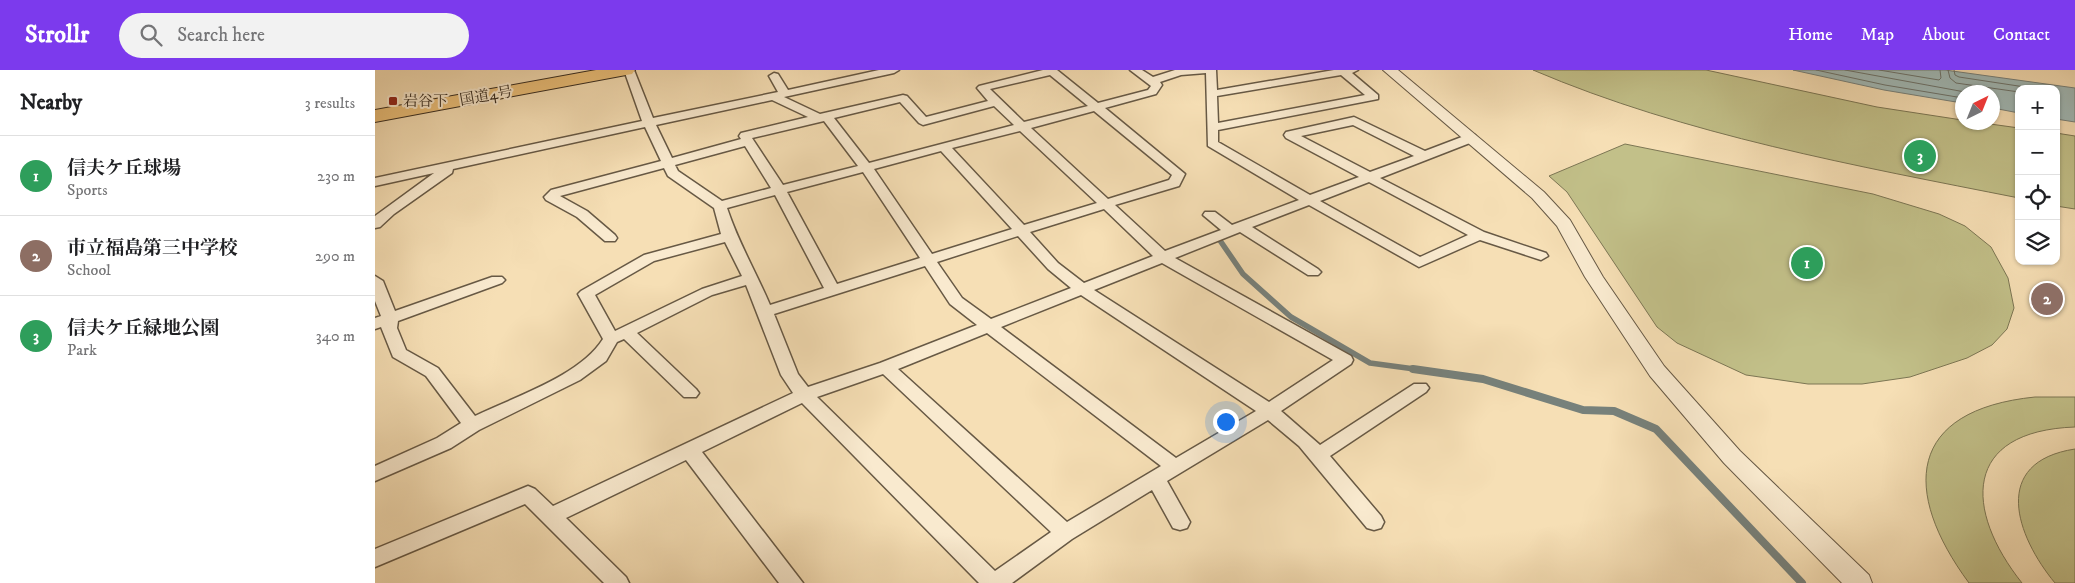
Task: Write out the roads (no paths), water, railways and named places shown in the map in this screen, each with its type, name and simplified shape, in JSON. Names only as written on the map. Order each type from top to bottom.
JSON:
[{"type":"highway","name":"国道4号","points":[[375,108],[583,70]]},
{"type":"highway","name":"国道4号","points":[[375,116],[628,70]]},
{"type":"street","points":[[628,70],[649,123],[673,173],[720,206],[729,236],[751,278],[764,312],[789,375],[804,395],[994,583],[1065,533],[1173,466],[1269,411],[1345,360],[1163,257],[1107,204],[1022,127],[983,88],[1052,71],[1179,174],[1174,183],[1107,204],[1019,231],[764,312]]},
{"type":"street","points":[[375,182],[895,70]]},
{"type":"street","points":[[720,206],[1152,92],[1157,85],[1135,70]]},
{"type":"street","points":[[1151,81],[1180,72],[1203,70]]},
{"type":"street","points":[[1211,70],[1212,144],[1215,147],[1419,263],[1479,235]]},
{"type":"street","points":[[1390,70],[1538,195],[1564,224],[1594,277],[1657,370],[1732,456],[1859,583]]},
{"type":"street","points":[[1211,94],[1349,71],[1374,97],[1212,128]]},
{"type":"street","points":[[774,76],[780,96],[822,117],[866,167],[956,301],[1173,466]]},
{"type":"street","points":[[833,290],[779,190],[745,136],[903,98],[923,121],[996,102]]},
{"type":"street","points":[[1425,156],[1354,121],[1290,135],[1479,235],[1541,256]]},
{"type":"street","points":[[550,517],[804,395],[886,366],[1081,288],[1471,138]]},
{"type":"street","points":[[610,238],[582,214],[551,197],[555,193],[748,142]]},
{"type":"street","points":[[945,148],[1053,266],[1081,288],[1269,411],[1305,441],[1373,522]]},
{"type":"street","points":[[375,224],[417,190],[456,165]]},
{"type":"street","points":[[1210,215],[1313,272]]},
{"type":"street","points":[[690,393],[618,336],[586,294],[649,258],[729,236]]},
{"type":"street","points":[[375,474],[444,443],[472,425],[574,376],[600,357],[618,336],[707,292],[751,278]]},
{"type":"street","points":[[375,280],[383,322],[389,328],[399,353],[432,372],[472,425]]},
{"type":"street","points":[[383,322],[497,280]]},
{"type":"street","points":[[886,366],[1065,533]]},
{"type":"street","points":[[1317,455],[1420,388]]},
{"type":"street","points":[[690,451],[792,583]]},
{"type":"street","points":[[1155,478],[1180,522]]},
{"type":"street","points":[[375,558],[528,494],[618,583]]},
{"type":"water","points":[[1793,70],[1945,70],[2053,85],[2015,85],[2015,112],[2000,109],[2000,85],[1955,85],[1955,102],[1884,90]]},
{"type":"water","points":[[2060,86],[2075,88],[2075,122],[2060,120]]},
{"type":"waterway","points":[[1219,239],[1243,274],[1291,317],[1370,363],[1422,370]]},
{"type":"waterway","points":[[1413,369],[1483,379],[1583,410],[1614,411],[1656,429],[1802,583]]},
{"type":"place","name":"岩谷下","points":[[393,101]]},
{"type":"place","name":"信夫ケ丘緑地公園","points":[[1920,156]]},
{"type":"place","name":"信夫ケ丘球場","points":[[1807,263]]},
{"type":"place","name":"市立福島第三中学校","points":[[2047,299]]}]
